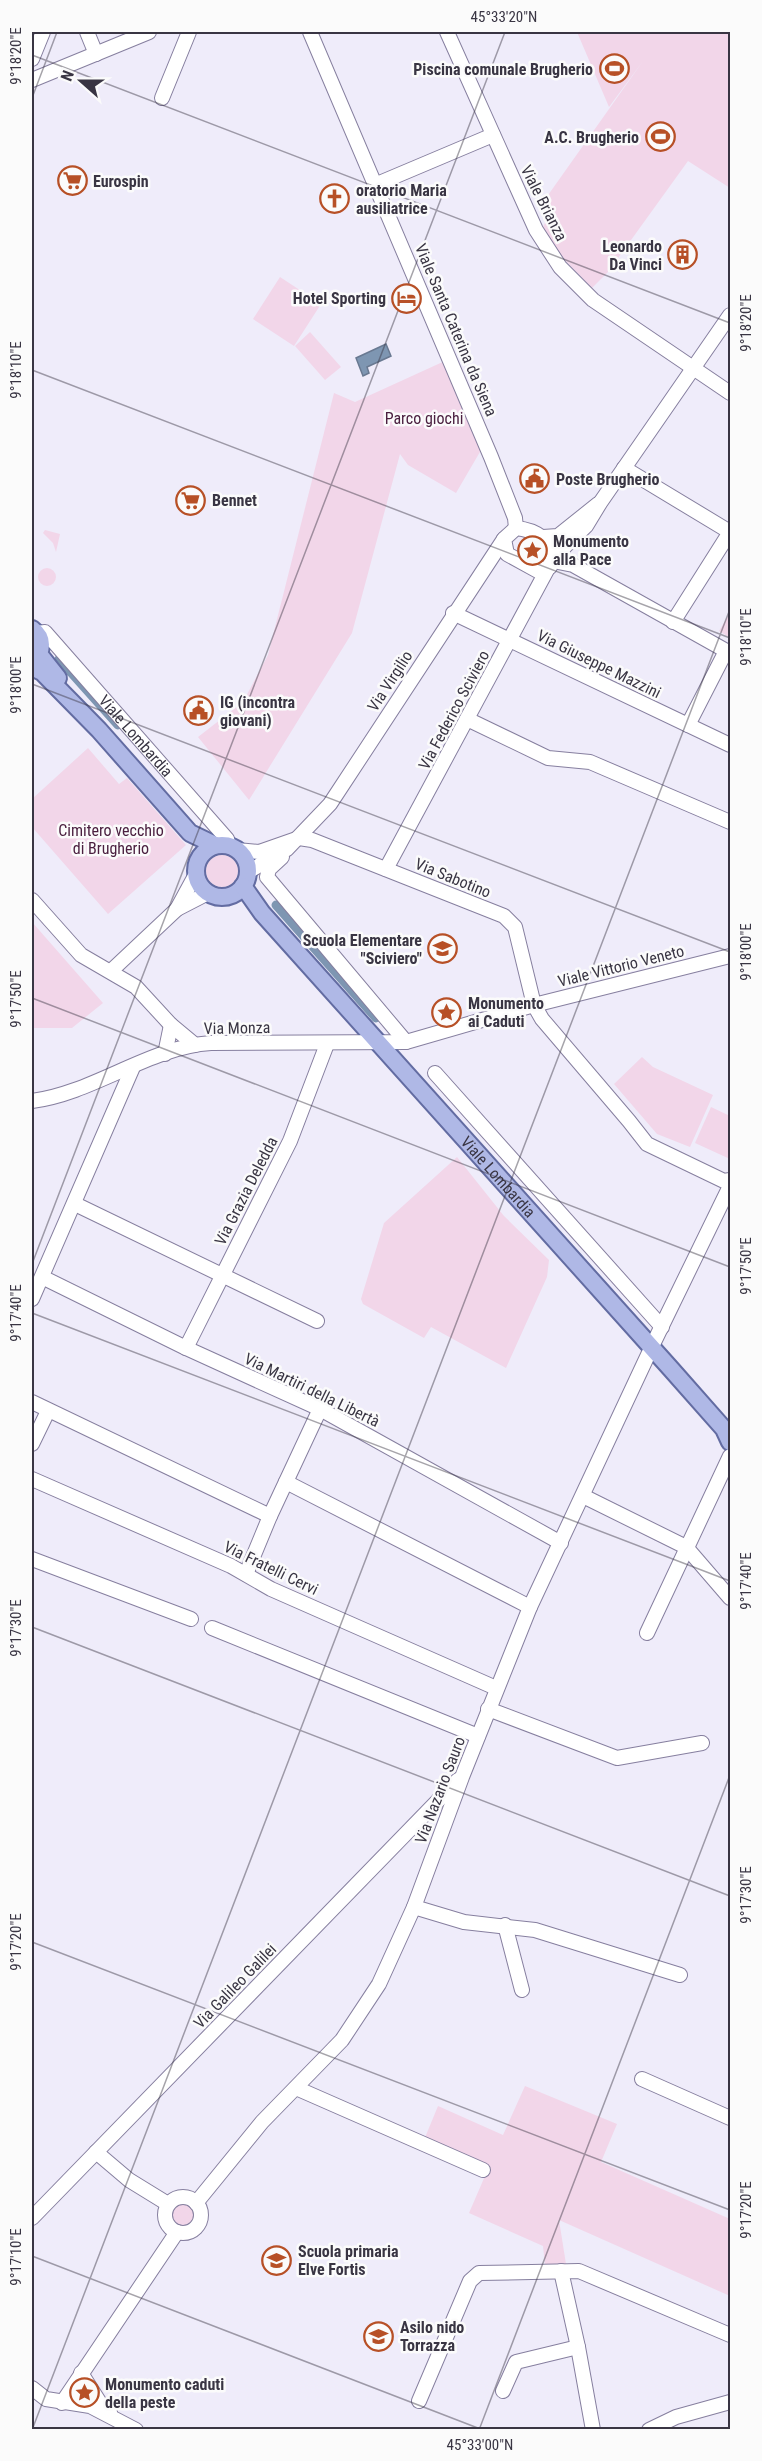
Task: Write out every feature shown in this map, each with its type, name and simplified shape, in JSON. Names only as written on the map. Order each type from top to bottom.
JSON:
[{"type":"main road","points":[[34,631],[42,643],[34,661]]},
{"type":"main road","name":"Viale Lombardia","points":[[34,661],[190,833],[227,847]]},
{"type":"main road","name":"Viale Lombardia","points":[[190,833],[197,868]]},
{"type":"main road","points":[[227,847],[247,864],[245,879],[227,896],[208,893],[200,885],[197,868],[208,849],[227,847]]},
{"type":"main road","name":"Viale Lombardia","points":[[245,879],[262,913],[651,1347],[726,1432],[730,1442]]},
{"type":"main road","name":"Viale Lombardia","points":[[227,896],[262,913]]},
{"type":"street","points":[[32,58],[43,32]]},
{"type":"street","points":[[87,32],[96,54]]},
{"type":"street","points":[[32,80],[149,32]]},
{"type":"street","points":[[162,98],[189,32]]},
{"type":"street","name":"Viale Santa Caterina da Siena","points":[[310,32],[377,184],[499,477],[515,518],[516,528]]},
{"type":"street","name":"Viale Brianza","points":[[447,32],[536,230],[560,267],[593,300],[730,393]]},
{"type":"street","points":[[377,184],[493,135]]},
{"type":"street","name":"Via Federico Sciviero","points":[[386,869],[552,562],[586,526],[730,315]]},
{"type":"street","points":[[624,468],[730,532],[673,622]]},
{"type":"street","points":[[600,503],[558,536],[543,537],[516,528],[504,539],[507,554],[538,571],[552,562],[573,565],[728,652],[688,725]]},
{"type":"street","points":[[543,537],[551,545],[552,562]]},
{"type":"street","name":"Via Virgilio","points":[[245,879],[299,838],[330,804],[453,613],[504,539]]},
{"type":"street","name":"Via Giuseppe Mazzini","points":[[453,613],[730,745]]},
{"type":"street","name":"Viale Lombardia","points":[[34,631],[45,632],[227,839],[227,847]]},
{"type":"street","points":[[467,719],[548,758],[590,762],[730,822]]},
{"type":"street","points":[[299,838],[269,869],[267,877],[406,1042]]},
{"type":"street","name":"Via Virgilio","points":[[227,847],[259,852],[299,838]]},
{"type":"street","name":"Via Sabotino","points":[[299,838],[386,869],[504,916],[515,927],[534,1005],[547,1026],[629,1121],[639,1136],[651,1146],[724,1180],[730,1178]]},
{"type":"street","points":[[177,909],[197,868]]},
{"type":"street","points":[[111,971],[177,909],[208,893]]},
{"type":"street","points":[[32,900],[81,955],[136,987],[171,1025],[195,1045]]},
{"type":"street","name":"Viale Vittorio Veneto","points":[[380,1043],[406,1042],[534,1005],[730,956]]},
{"type":"street","points":[[165,1054],[171,1025]]},
{"type":"street","name":"Via Monza","points":[[32,1101],[72,1092],[165,1054],[195,1045],[380,1043]]},
{"type":"street","name":"Via Grazia Deledda","points":[[186,1348],[290,1141],[327,1044]]},
{"type":"street","points":[[32,1299],[133,1067]]},
{"type":"street","name":"Viale Lombardia","points":[[435,1073],[662,1327]]},
{"type":"street","name":"Via Nazario Sauro","points":[[196,2203],[253,2133],[330,2054],[360,2016],[385,1971],[414,1907],[496,1688],[530,1607],[651,1347],[730,1186]]},
{"type":"street","points":[[75,1204],[316,1321]]},
{"type":"street","name":"Via Martiri della Libertà","points":[[42,1277],[186,1348],[320,1409],[561,1543]]},
{"type":"street","points":[[32,1402],[270,1516]]},
{"type":"street","points":[[246,1574],[285,1482],[320,1409]]},
{"type":"street","points":[[32,1444],[48,1411]]},
{"type":"street","points":[[647,1633],[730,1456]]},
{"type":"street","name":"Via Fratelli Cervi","points":[[32,1479],[496,1688]]},
{"type":"street","points":[[285,1482],[530,1607]]},
{"type":"street","points":[[583,1496],[686,1548],[730,1598]]},
{"type":"street","points":[[32,1559],[191,1619]]},
{"type":"street","points":[[212,1628],[478,1736]]},
{"type":"street","points":[[488,1709],[617,1758],[702,1743]]},
{"type":"street","name":"Via Galileo Galilei","points":[[32,2218],[462,1777]]},
{"type":"street","points":[[414,1907],[464,1922],[535,1930],[680,1975]]},
{"type":"street","points":[[505,1925],[522,1990]]},
{"type":"street","points":[[642,2079],[730,2118]]},
{"type":"street","points":[[296,2088],[483,2170]]},
{"type":"street","points":[[96,2152],[129,2180],[168,2204]]},
{"type":"street","points":[[180,2197],[190,2198],[196,2203],[201,2215],[197,2225],[190,2231],[177,2232],[170,2228],[165,2219],[168,2204],[180,2197]]},
{"type":"street","points":[[62,2403],[177,2232]]},
{"type":"street","points":[[561,2271],[578,2348],[592,2430]]},
{"type":"street","points":[[419,2402],[470,2281],[479,2272],[579,2271],[730,2334]]},
{"type":"street","points":[[503,2391],[516,2362],[578,2348]]},
{"type":"street","points":[[81,2373],[100,2403],[130,2427]]},
{"type":"street","points":[[32,2388],[46,2399],[90,2406],[130,2427]]},
{"type":"street","points":[[649,2430],[676,2417],[730,2402]]},
{"type":"green space","name":"A.C. Brugherio","points":[[577,32],[730,32],[730,188],[688,161],[608,272],[592,288],[555,250],[543,227],[550,212],[546,198],[643,61],[609,107]]},
{"type":"green space","points":[[280,277],[321,304],[294,346],[253,319]]},
{"type":"green space","points":[[310,332],[341,367],[325,380],[295,346]]},
{"type":"green space","name":"Parco giochi","points":[[447,360],[484,445],[456,493],[408,465],[400,454],[352,633],[249,800],[198,737],[243,702],[268,655],[334,393],[355,402]]},
{"type":"green space","points":[[45,530],[60,534],[56,552],[53,543],[43,533]]},
{"type":"green space","points":[[47,568],[53,571],[56,577],[53,583],[47,586],[41,583],[38,577],[41,571]]},
{"type":"green space","points":[[730,613],[730,638],[719,631]]},
{"type":"green space","name":"Cimitero vecchio di Brugherio","points":[[88,748],[119,784],[127,778],[186,845],[108,914],[32,827],[32,799]]},
{"type":"green space","points":[[222,855],[233,860],[238,871],[233,882],[222,887],[211,882],[206,871],[211,860]]},
{"type":"green space","points":[[32,922],[103,1003],[72,1028],[32,1028]]},
{"type":"green space","points":[[642,1057],[653,1067],[713,1095],[690,1147],[657,1134],[614,1084]]},
{"type":"green space","points":[[711,1107],[730,1116],[730,1159],[695,1143]]},
{"type":"green space","points":[[457,1157],[504,1216],[549,1260],[547,1277],[506,1368],[431,1327],[424,1338],[363,1304],[361,1299],[384,1223]]},
{"type":"green space","points":[[525,2086],[617,2124],[601,2162],[730,2219],[730,2296],[559,2220],[566,2264],[545,2265],[543,2246],[469,2213],[488,2169],[424,2140],[438,2106],[503,2135]]},
{"type":"green space","points":[[183,2203],[191,2206],[194,2214],[191,2222],[183,2225],[175,2222],[172,2214],[175,2206]]},
{"type":"water","points":[[386,344],[391,356],[367,367],[369,373],[363,376],[356,358]]},
{"type":"waterway","points":[[59,659],[118,725]]},
{"type":"waterway","points":[[276,905],[376,1018]]},
{"type":"place","name":"Piscina comunale Brugherio","points":[[614,69]]},
{"type":"place","name":"A.C. Brugherio","points":[[660,137]]},
{"type":"place","name":"Eurospin","points":[[72,181]]},
{"type":"place","name":"oratorio Maria ausiliatrice","points":[[335,199]]},
{"type":"place","name":"Leonardo Da Vinci","points":[[683,255]]},
{"type":"place","name":"Hotel Sporting","points":[[407,298]]},
{"type":"place","name":"Poste Brugherio","points":[[535,479]]},
{"type":"place","name":"Bennet","points":[[191,500]]},
{"type":"place","name":"Monumento alla Pace","points":[[532,550]]},
{"type":"place","name":"IG (incontra giovani)","points":[[199,711]]},
{"type":"place","name":"Scuola Elementare \"Sciviero\"","points":[[443,949]]},
{"type":"place","name":"Monumento ai Caduti","points":[[447,1012]]},
{"type":"place","name":"Scuola primaria Elve Fortis","points":[[277,2260]]},
{"type":"place","name":"Asilo nido Torrazza","points":[[379,2336]]},
{"type":"place","name":"Monumento caduti della peste","points":[[84,2393]]}]
